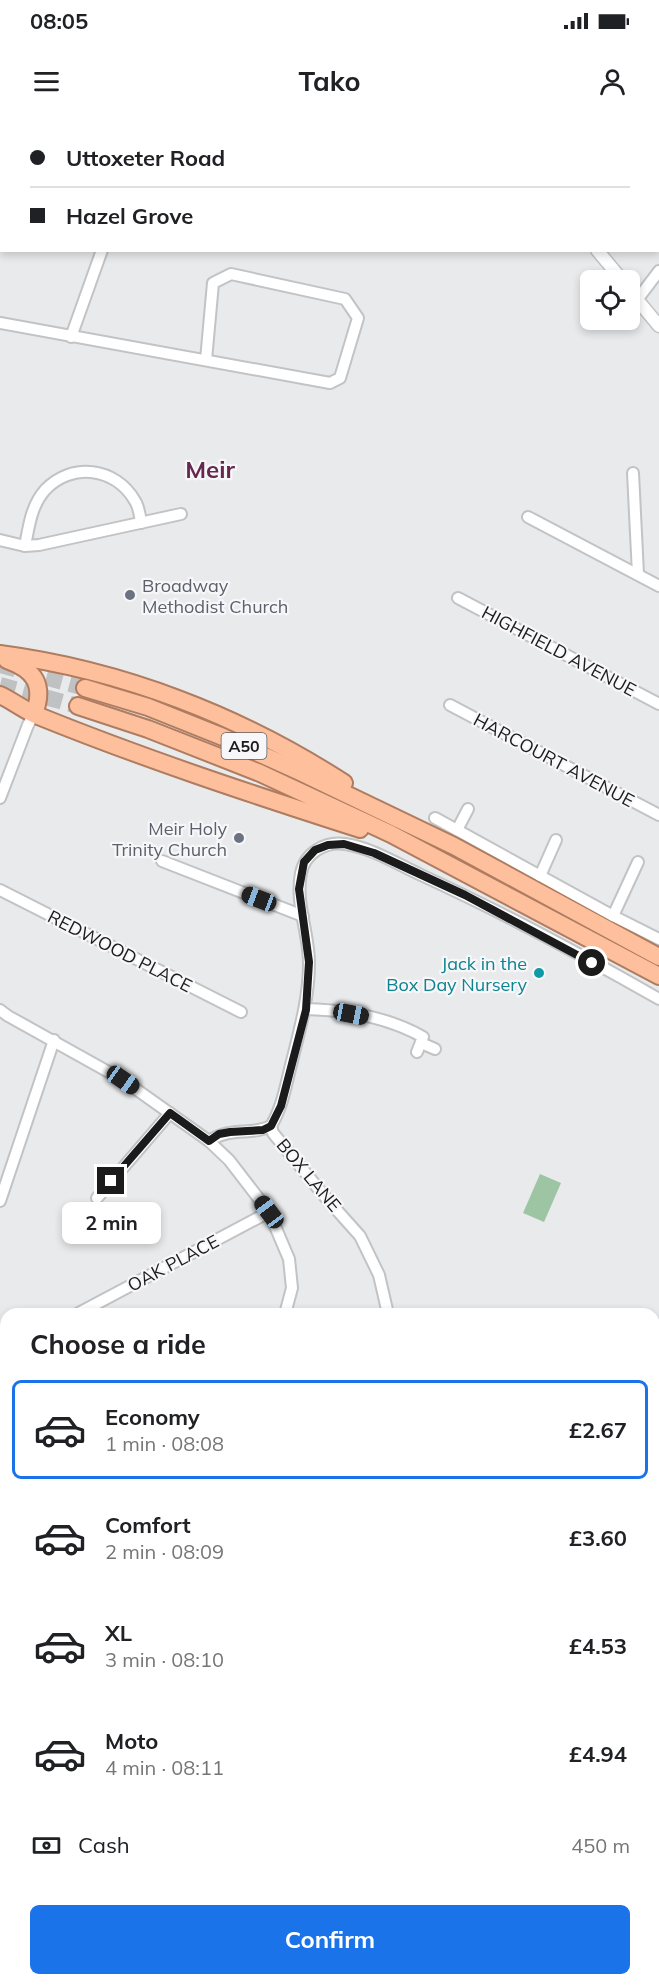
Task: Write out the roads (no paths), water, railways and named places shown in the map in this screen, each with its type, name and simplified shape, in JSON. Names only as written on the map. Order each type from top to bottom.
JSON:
[{"type":"highway","points":[[0,656],[28,670],[33,676],[36,682],[38,702],[34,714]]},
{"type":"highway","points":[[0,656],[37,659],[96,672],[214,713],[326,771],[398,818]]},
{"type":"highway","name":"A50","points":[[85,688],[148,707],[223,737],[398,818],[659,957]]},
{"type":"highway","points":[[0,695],[34,714],[262,798],[415,847]]},
{"type":"highway","name":"A50","points":[[78,706],[241,764],[415,847],[659,976]]},
{"type":"street","points":[[71,337],[101,252]]},
{"type":"street","points":[[599,252],[614,270]]},
{"type":"street","points":[[640,289],[659,271]]},
{"type":"street","points":[[0,323],[330,383],[340,378],[358,318],[345,299],[231,274],[213,283],[206,360]]},
{"type":"street","points":[[640,302],[659,326]]},
{"type":"street","points":[[25,546],[32,512],[39,499],[55,482],[77,471],[103,474],[128,490],[136,502],[141,523]]},
{"type":"street","points":[[633,473],[638,574]]},
{"type":"street","points":[[0,540],[25,546],[39,545],[181,514]]},
{"type":"street","points":[[528,517],[659,586]]},
{"type":"street","name":"HIGHFIELD AVENUE","points":[[458,598],[659,704]]},
{"type":"street","name":"HARCOURT AVENUE","points":[[450,705],[659,815]]},
{"type":"street","points":[[0,798],[28,724],[34,714]]},
{"type":"street","points":[[457,830],[468,809]]},
{"type":"street","points":[[435,818],[659,939]]},
{"type":"street","points":[[540,876],[556,840]]},
{"type":"street","name":"BOX LANE","points":[[386,1308],[378,1275],[360,1236],[273,1133],[271,1126],[281,1106],[306,1010],[309,962],[299,889],[304,862],[315,850],[328,845],[344,844],[374,853],[465,895],[659,999]]},
{"type":"street","points":[[613,916],[638,862]]},
{"type":"street","points":[[168,867],[303,916]]},
{"type":"street","name":"REDWOOD PLACE","points":[[0,890],[241,1012]]},
{"type":"street","points":[[0,1010],[123,1080],[209,1141],[230,1160],[269,1212],[289,1259],[292,1288],[287,1308]]},
{"type":"street","points":[[306,1010],[330,1010],[392,1022],[423,1037],[419,1048],[435,1049]]},
{"type":"street","points":[[0,1201],[54,1040]]},
{"type":"street","points":[[97,1198],[170,1113]]},
{"type":"street","points":[[209,1141],[219,1134],[263,1130],[271,1126]]},
{"type":"street","name":"OAK PLACE","points":[[88,1308],[269,1212]]},
{"type":"tunnel","points":[[0,665],[85,688]]},
{"type":"tunnel","points":[[0,685],[78,706]]},
{"type":"place","name":"Broadway Methodist Church","points":[[130,595]]},
{"type":"place","name":"Meir Holy Trinity Church","points":[[239,838]]},
{"type":"place","name":"Jack in the Box Day Nursery","points":[[539,973]]},
{"type":"district","name":"Meir","points":[[210,469]]}]
